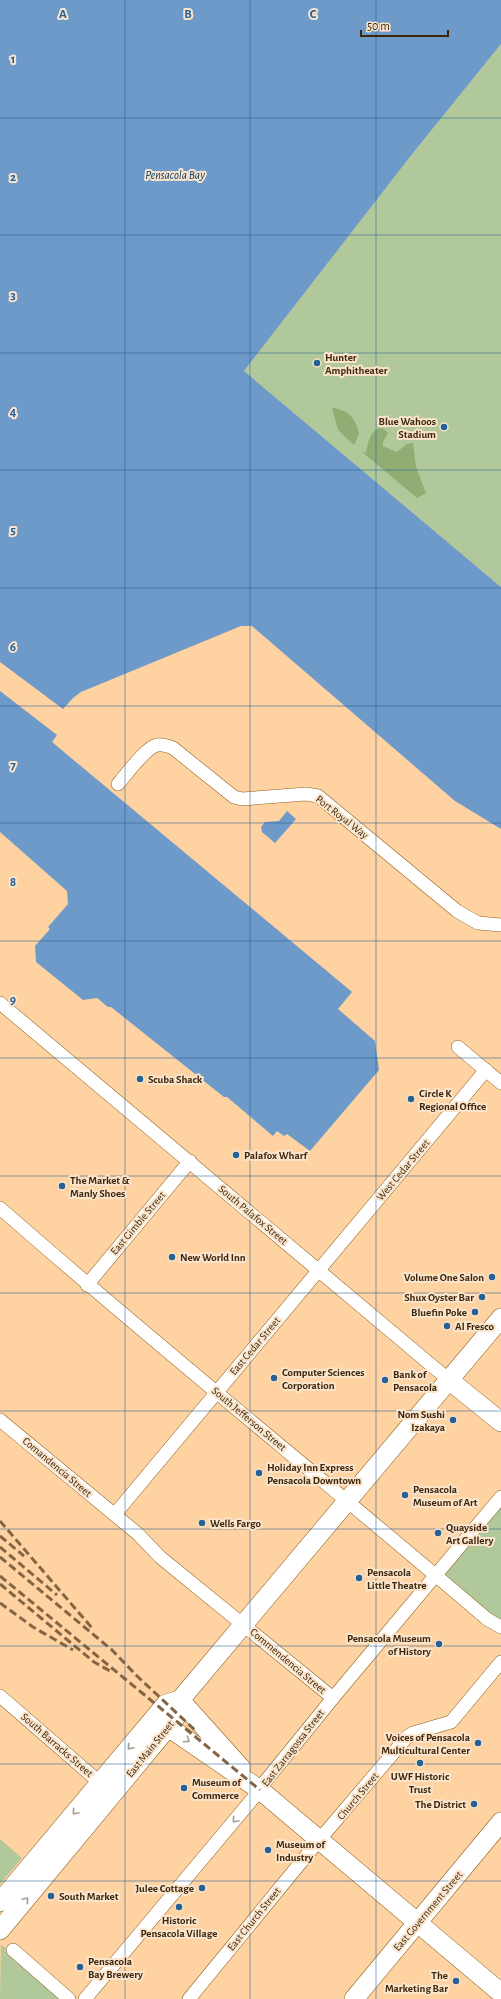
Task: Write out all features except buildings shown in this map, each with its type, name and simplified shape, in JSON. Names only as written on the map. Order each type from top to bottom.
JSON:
[{"type":"main road","points":[[260,1790],[180,1700],[243,1623],[501,1318]]},
{"type":"main road","name":"South Palafox Street","points":[[449,1380],[501,1422]]},
{"type":"main road","name":"East Main Street","points":[[0,1930],[106,1788],[161,1722],[178,1714],[180,1700]]},
{"type":"main road","points":[[161,1722],[260,1790],[501,1993]]},
{"type":"main road","name":"East Main Street","points":[[0,1902],[106,1788]]},
{"type":"main road","name":"East Government Street","points":[[354,1999],[501,1822]]},
{"type":"street","name":"Port Royal Way","points":[[118,784],[148,750],[158,745],[165,745],[173,748],[234,797],[242,799],[306,794],[318,796],[457,912],[478,922],[501,926]]},
{"type":"street","name":"South Palafox Street","points":[[2,1008],[190,1162],[449,1380]]},
{"type":"street","points":[[458,1047],[501,1083]]},
{"type":"street","name":"West Cedar Street","points":[[319,1270],[486,1070]]},
{"type":"street","name":"East Gimble Street","points":[[87,1285],[190,1162]]},
{"type":"street","name":"South Jefferson Street","points":[[0,1208],[87,1285],[347,1500],[487,1619],[501,1627]]},
{"type":"street","name":"East Cedar Street","points":[[115,1514],[319,1270]]},
{"type":"street","name":"Comandencia Street","points":[[0,1420],[115,1514],[138,1534],[160,1557],[243,1623]]},
{"type":"street","name":"East Zarragossa Street","points":[[86,1999],[260,1790],[264,1783],[333,1698],[501,1497]]},
{"type":"street","name":"Commendencia Street","points":[[243,1623],[333,1698]]},
{"type":"street","name":"Church Street","points":[[320,1839],[408,1737],[413,1733],[451,1722],[501,1662]]},
{"type":"street","name":"South Barracks Street","points":[[0,1696],[106,1788]]},
{"type":"street","name":"East Church Street","points":[[189,1999],[320,1839]]},
{"type":"street","points":[[13,1950],[69,1999]]},
{"type":"green space","points":[[501,44],[501,587],[244,371],[413,153]]},
{"type":"green space","points":[[332,408],[343,410],[353,419],[356,424],[359,434],[354,445],[338,430]]},
{"type":"green space","points":[[379,428],[384,429],[388,433],[382,446],[397,452],[407,444],[413,443],[416,467],[426,493],[417,498],[361,451],[366,453],[371,435]]},
{"type":"green space","points":[[501,1497],[501,1627],[435,1575]]},
{"type":"green space","points":[[0,1839],[22,1858],[0,1884]]},
{"type":"green space","points":[[1,1945],[6,1948],[5,1951],[60,1999],[0,1999]]},
{"type":"water","name":"Pensacola Bay","points":[[0,0],[501,0],[501,44],[413,153],[244,371],[501,587],[501,829],[455,801],[252,626],[241,626],[81,692],[63,709],[0,662]]},
{"type":"water","points":[[0,691],[57,735],[52,742],[352,992],[338,1009],[375,1041],[379,1070],[310,1151],[287,1134],[284,1136],[277,1131],[273,1136],[227,1097],[224,1097],[111,1007],[108,1007],[97,998],[83,1000],[36,962],[35,946],[50,929],[48,927],[68,904],[67,891],[0,832]]},
{"type":"water","points":[[287,811],[296,819],[275,843],[262,832],[261,827],[265,822],[279,821]]},
{"type":"railway","points":[[0,1521],[92,1628]]},
{"type":"railway","points":[[0,1536],[24,1556]]},
{"type":"railway","points":[[0,1547],[57,1595]]},
{"type":"railway","points":[[0,1557],[112,1650],[137,1676],[197,1732]]},
{"type":"railway","points":[[0,1576],[260,1790]]},
{"type":"railway","points":[[0,1584],[94,1662],[110,1671]]},
{"type":"railway","points":[[0,1603],[33,1627],[73,1650]]},
{"type":"place","name":"Hunter Amphitheater","points":[[317,363]]},
{"type":"place","name":"Blue Wahoos Stadium","points":[[444,427]]},
{"type":"place","name":"Scuba Shack","points":[[140,1079]]},
{"type":"place","name":"Circle K Regional Office","points":[[411,1099]]},
{"type":"place","name":"Palafox Wharf","points":[[236,1155]]},
{"type":"place","name":"The Market & Manly Shoes","points":[[62,1186]]},
{"type":"place","name":"New World Inn","points":[[172,1257]]},
{"type":"place","name":"Volume One Salon","points":[[492,1277]]},
{"type":"place","name":"Shux Oyster Bar","points":[[482,1297]]},
{"type":"place","name":"Bluefin Poke","points":[[475,1312]]},
{"type":"place","name":"Al Fresco","points":[[447,1326]]},
{"type":"place","name":"Computer Sciences Corporation","points":[[274,1378]]},
{"type":"place","name":"Bank of Pensacola","points":[[385,1380]]},
{"type":"place","name":"Nom Sushi Izakaya","points":[[453,1420]]},
{"type":"place","name":"Holiday Inn Express Pensacola Downtown","points":[[259,1473]]},
{"type":"place","name":"Pensacola Museum of Art","points":[[405,1495]]},
{"type":"place","name":"Wells Fargo","points":[[202,1523]]},
{"type":"place","name":"Quayside Art Gallery","points":[[438,1533]]},
{"type":"place","name":"Pensacola Little Theatre","points":[[359,1578]]},
{"type":"place","name":"Pensacola Museum of History","points":[[439,1644]]},
{"type":"place","name":"Voices of Pensacola Multicultural Center","points":[[478,1743]]},
{"type":"place","name":"UWF Historic Trust","points":[[420,1763]]},
{"type":"place","name":"Museum of Commerce","points":[[184,1788]]},
{"type":"place","name":"The District","points":[[474,1804]]},
{"type":"place","name":"Museum of Industry","points":[[268,1850]]},
{"type":"place","name":"Julee Cottage","points":[[202,1888]]},
{"type":"place","name":"South Market","points":[[51,1896]]},
{"type":"place","name":"Historic Pensacola Village","points":[[179,1907]]},
{"type":"place","name":"Pensacola Bay Brewery","points":[[80,1967]]},
{"type":"place","name":"The Marketing Bar","points":[[456,1981]]}]
